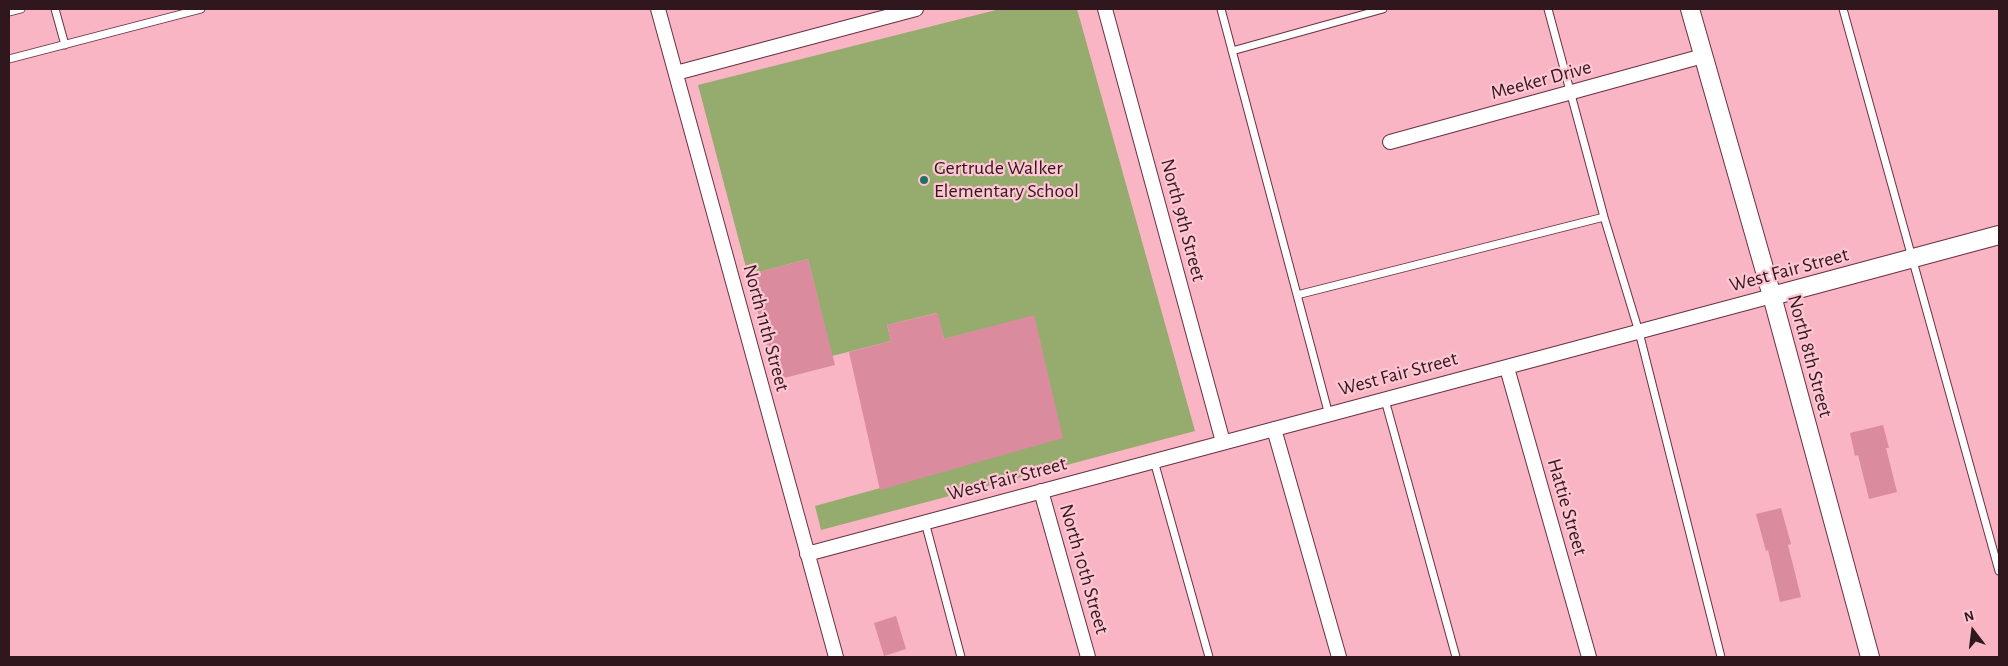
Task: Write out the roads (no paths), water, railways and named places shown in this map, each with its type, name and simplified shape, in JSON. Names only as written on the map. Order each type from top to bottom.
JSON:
[{"type":"street","name":"North 11th Street","points":[[658,9],[836,657]]},
{"type":"street","points":[[676,73],[916,9]]},
{"type":"street","name":"North 9th Street","points":[[1105,9],[1223,442]]},
{"type":"street","name":"North 8th Street","points":[[1690,9],[1772,296],[1870,657]]},
{"type":"street","name":"Meeker Drive","points":[[1390,142],[1703,56]]},
{"type":"street","name":"West Fair Street","points":[[807,554],[1999,236]]},
{"type":"street","name":"Hattie Street","points":[[1508,368],[1589,657]]},
{"type":"street","points":[[1274,429],[1339,657]]},
{"type":"street","name":"North 10th Street","points":[[1041,491],[1088,657]]},
{"type":"lane","points":[[9,12],[22,9]]},
{"type":"lane","points":[[55,9],[65,45]]},
{"type":"lane","points":[[9,59],[201,9]]},
{"type":"lane","points":[[1221,9],[1329,414]]},
{"type":"lane","points":[[1232,51],[1383,9]]},
{"type":"lane","points":[[1548,9],[1572,92],[1604,217],[1639,332],[1721,657]]},
{"type":"lane","points":[[1843,9],[1999,571]]},
{"type":"lane","points":[[1297,296],[1604,217]]},
{"type":"lane","points":[[1385,400],[1456,657]]},
{"type":"lane","points":[[1154,461],[1209,657]]},
{"type":"lane","points":[[925,522],[961,657]]},
{"type":"place","name":"Gertrude Walker Elementary School","points":[[924,180]]}]
